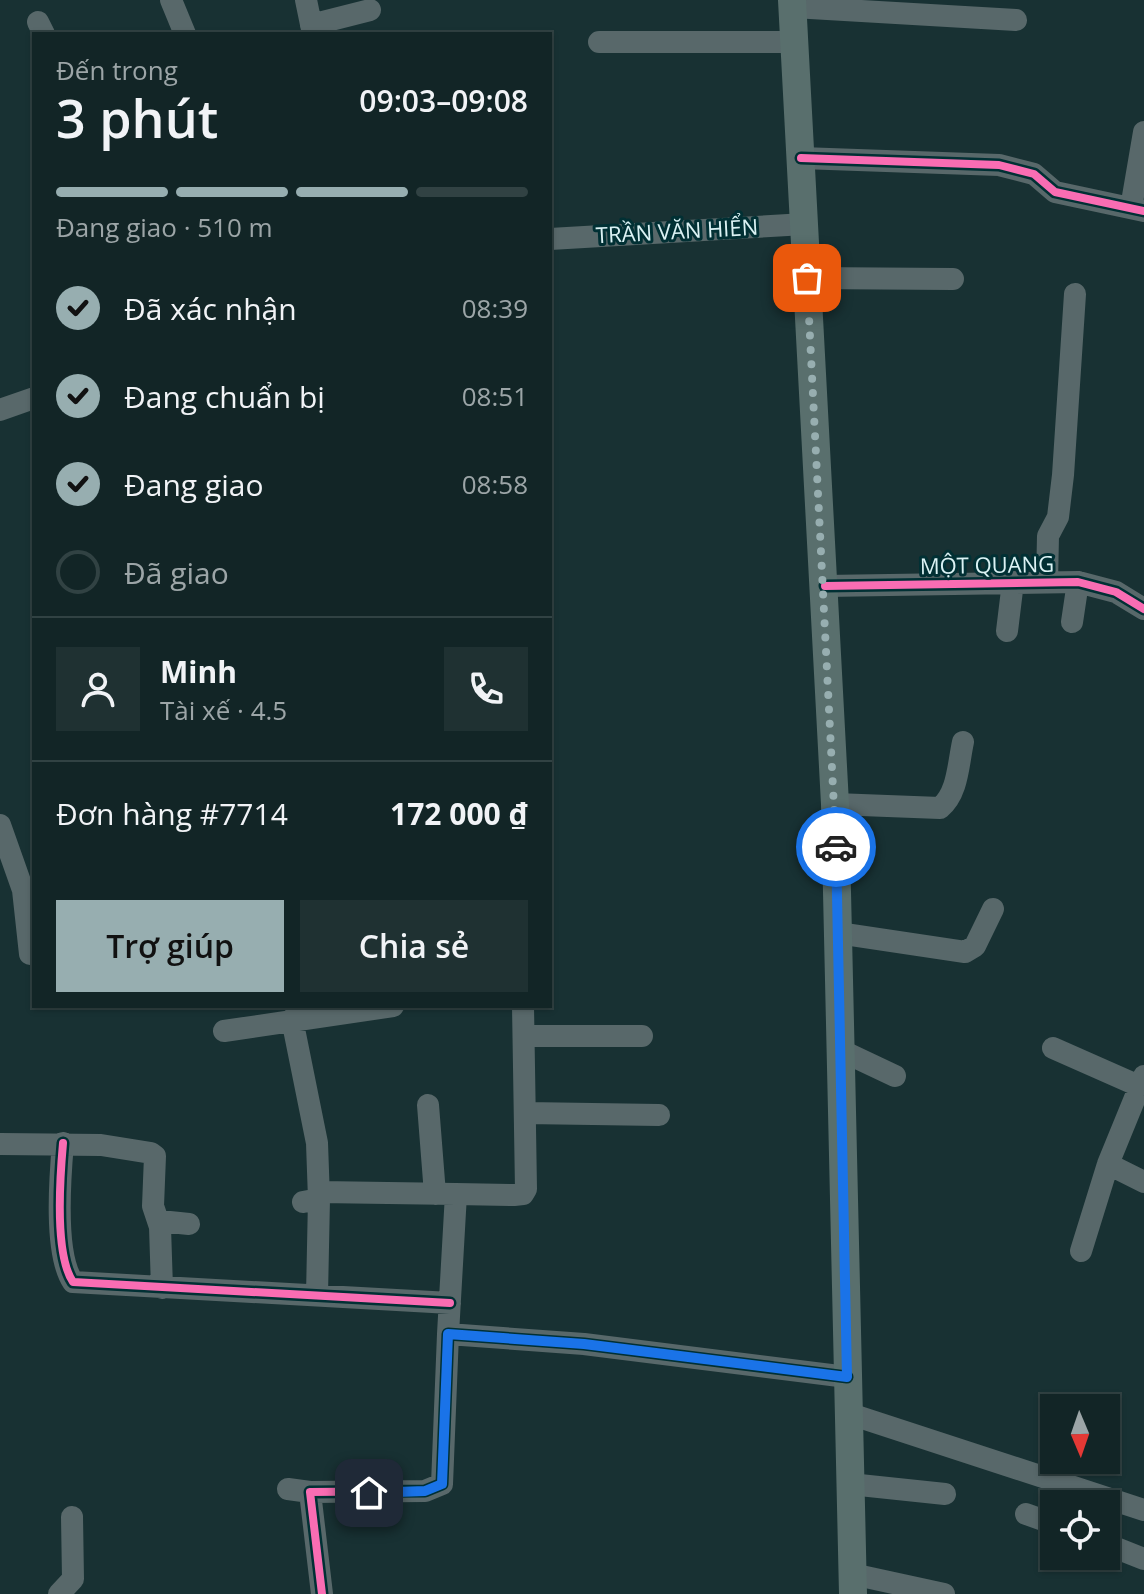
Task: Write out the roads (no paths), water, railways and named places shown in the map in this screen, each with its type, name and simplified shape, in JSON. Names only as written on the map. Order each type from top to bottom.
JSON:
[{"type":"main road","points":[[792,4],[835,804],[852,1584]]},
{"type":"street","points":[[171,0],[184,32]]},
{"type":"street","points":[[306,0],[312,30],[370,10]]},
{"type":"street","points":[[792,4],[1016,20]]},
{"type":"street","points":[[599,42],[795,42]]},
{"type":"street","points":[[801,158],[999,165],[1034,174],[1055,192],[1137,210],[1144,132]]},
{"type":"street","name":"TRẦN VĂN HIỂN","points":[[552,239],[805,224]]},
{"type":"street","points":[[807,278],[953,279]]},
{"type":"street","points":[[1047,582],[1048,536],[1058,517],[1063,475],[1075,294]]},
{"type":"street","points":[[0,410],[32,399]]},
{"type":"street","points":[[1007,631],[1013,582]]},
{"type":"street","points":[[1072,622],[1078,582]]},
{"type":"street","name":"MỘT QUANG","points":[[825,586],[1078,582],[1116,592],[1144,609]]},
{"type":"street","points":[[835,804],[940,808],[949,801],[954,788],[963,742]]},
{"type":"street","points":[[0,825],[23,890],[30,954]]},
{"type":"street","points":[[838,933],[965,952],[975,946],[993,909]]},
{"type":"street","points":[[224,1031],[377,1008]]},
{"type":"street","points":[[314,1198],[523,1194],[526,1113],[523,1008]]},
{"type":"street","points":[[292,1019],[317,1143],[314,1198],[317,1295]]},
{"type":"street","points":[[526,1036],[642,1036]]},
{"type":"street","points":[[1053,1048],[1141,1081],[1108,1164],[1081,1251]]},
{"type":"street","points":[[840,1050],[895,1076]]},
{"type":"street","points":[[322,1594],[299,1491],[425,1491],[442,1484],[450,1303],[446,1194],[428,1105]]},
{"type":"street","points":[[526,1113],[659,1115]]},
{"type":"street","points":[[63,1143],[59,1196],[70,1279],[80,1284],[450,1303]]},
{"type":"street","points":[[0,1144],[63,1143],[151,1153],[155,1156],[153,1206],[160,1221],[162,1288]]},
{"type":"street","points":[[1108,1164],[1144,1182]]},
{"type":"street","points":[[160,1221],[189,1224]]},
{"type":"street","points":[[448,1334],[599,1346],[847,1377]]},
{"type":"street","points":[[847,1413],[1144,1510]]},
{"type":"street","points":[[850,1484],[945,1494]]},
{"type":"street","points":[[1026,1514],[1040,1519]]},
{"type":"street","points":[[59,1594],[73,1579],[72,1517]]},
{"type":"street","points":[[1120,1550],[1144,1559]]},
{"type":"street","points":[[852,1584],[944,1594]]}]
